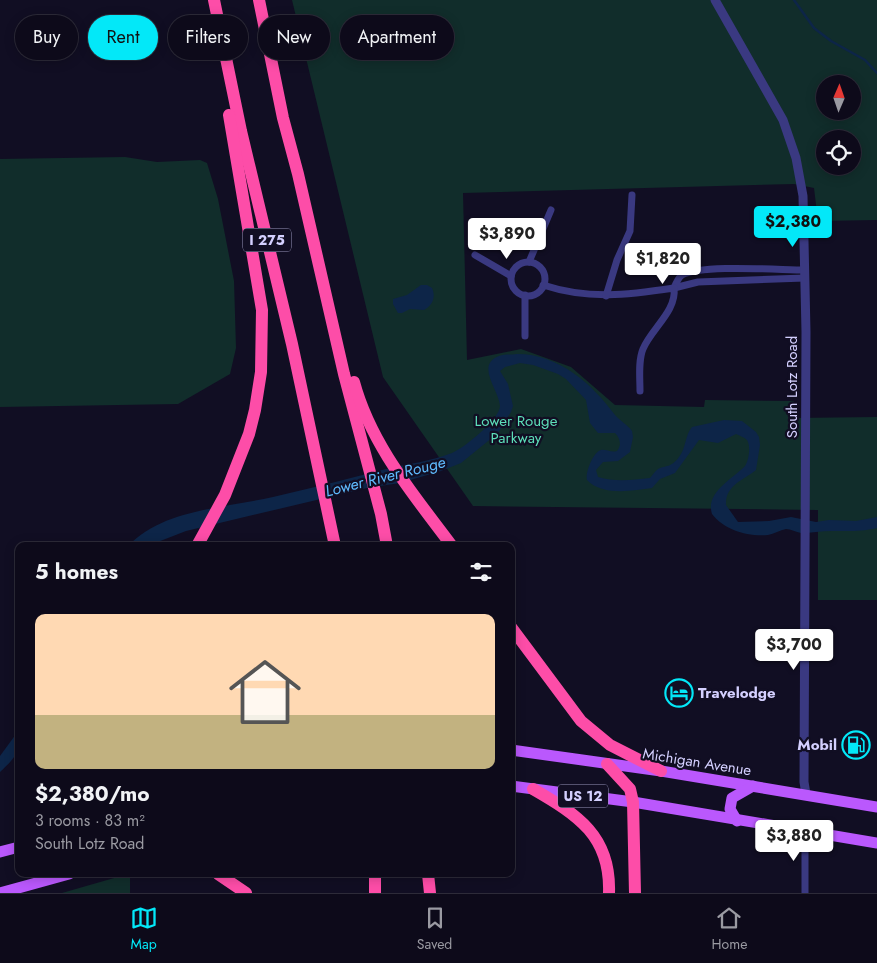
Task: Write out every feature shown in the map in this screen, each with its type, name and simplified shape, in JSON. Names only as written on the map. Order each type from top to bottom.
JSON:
[{"type":"highway","name":"I 275","points":[[214,0],[216,15]]},
{"type":"highway","name":"I 275","points":[[259,0],[283,118],[386,542]]},
{"type":"highway","points":[[199,542],[225,495],[249,434],[261,372],[262,310],[222,76],[221,60]]},
{"type":"highway","name":"I 275","points":[[225,60],[292,344],[334,542]]},
{"type":"highway","points":[[298,174],[314,222],[358,395],[375,435],[392,465],[449,542]]},
{"type":"highway","points":[[515,632],[581,721],[610,745],[661,771]]},
{"type":"highway","points":[[606,764],[630,789],[633,802],[635,893]]},
{"type":"highway","points":[[533,789],[560,804],[587,827],[600,845],[604,856],[609,881],[609,893]]},
{"type":"highway","points":[[222,877],[246,893]]},
{"type":"highway","points":[[375,877],[375,893]]},
{"type":"highway","points":[[423,893],[424,877]]},
{"type":"highway","points":[[428,877],[430,893]]},
{"type":"main road","name":"Michigan Avenue","points":[[515,751],[661,771],[877,807]]},
{"type":"main road","points":[[737,821],[730,809],[732,798],[753,786]]},
{"type":"main road","name":"US 12","points":[[515,787],[633,802],[737,821],[877,843]]},
{"type":"main road","points":[[0,852],[15,848]]},
{"type":"main road","points":[[0,893],[56,877]]},
{"type":"street","name":"South Lotz Road","points":[[715,0],[783,120],[798,166],[803,196],[805,274],[804,782],[806,794]]},
{"type":"street","points":[[606,296],[617,260],[630,231],[632,195]]},
{"type":"street","points":[[529,262],[551,210]]},
{"type":"street","points":[[475,255],[511,276]]},
{"type":"street","points":[[529,262],[534,263],[542,270],[545,280],[544,285],[536,294],[525,295],[513,286],[511,276],[519,264],[529,262]]},
{"type":"street","points":[[640,392],[642,350],[670,307],[675,295],[674,288],[683,274],[716,269],[805,274]]},
{"type":"street","points":[[544,285],[564,292],[606,296],[674,288],[707,281],[764,281],[805,274]]},
{"type":"street","points":[[525,295],[525,336]]},
{"type":"street","points":[[805,832],[805,893]]},
{"type":"green space","name":"Lower Rouge Parkway","points":[[292,0],[877,0],[877,220],[818,221],[814,188],[794,184],[463,193],[467,360],[521,349],[571,367],[615,405],[704,407],[705,400],[794,401],[794,418],[877,417],[877,600],[818,600],[818,510],[473,506],[383,377],[306,60],[330,60],[330,15],[296,15]]},
{"type":"green space","points":[[125,157],[157,162],[200,160],[207,163],[218,199],[234,281],[236,348],[230,374],[178,404],[0,407],[0,159]]},
{"type":"green space","points":[[118,877],[130,877],[130,893],[62,893]]},
{"type":"water","points":[[421,285],[427,285],[432,288],[434,298],[430,306],[424,310],[410,309],[398,313],[393,304],[393,299],[407,295]]},
{"type":"water","name":"Lower River Rouge","points":[[501,355],[532,355],[560,365],[596,392],[617,417],[632,431],[633,437],[630,452],[618,461],[603,462],[596,470],[598,477],[617,480],[650,478],[658,469],[671,465],[676,461],[683,450],[692,427],[724,420],[742,421],[756,432],[760,445],[756,470],[736,484],[729,492],[727,498],[726,505],[738,522],[769,521],[791,517],[816,522],[829,520],[856,521],[877,517],[877,528],[860,531],[801,533],[786,529],[770,534],[752,535],[730,528],[717,520],[712,514],[711,506],[716,493],[745,466],[748,460],[749,446],[747,440],[736,434],[718,443],[699,440],[675,473],[660,479],[652,488],[618,491],[593,485],[587,480],[588,468],[595,455],[601,450],[613,452],[619,449],[620,442],[618,437],[615,433],[598,433],[590,423],[586,400],[566,379],[533,365],[520,363],[505,367],[500,371],[508,384],[513,406],[511,412],[498,433],[461,463],[400,483],[367,488],[186,531],[158,542],[133,542],[159,524],[177,517],[273,497],[452,453],[465,445],[488,425],[498,412],[499,400],[490,378],[489,365],[492,360]]},
{"type":"water","points":[[15,735],[15,755],[0,772],[0,756]]},
{"type":"waterway","points":[[794,0],[814,28],[831,41],[865,60],[877,73]]},
{"type":"place","name":"Travelodge","points":[[679,693]]},
{"type":"place","name":"Mobil","points":[[856,745]]}]
